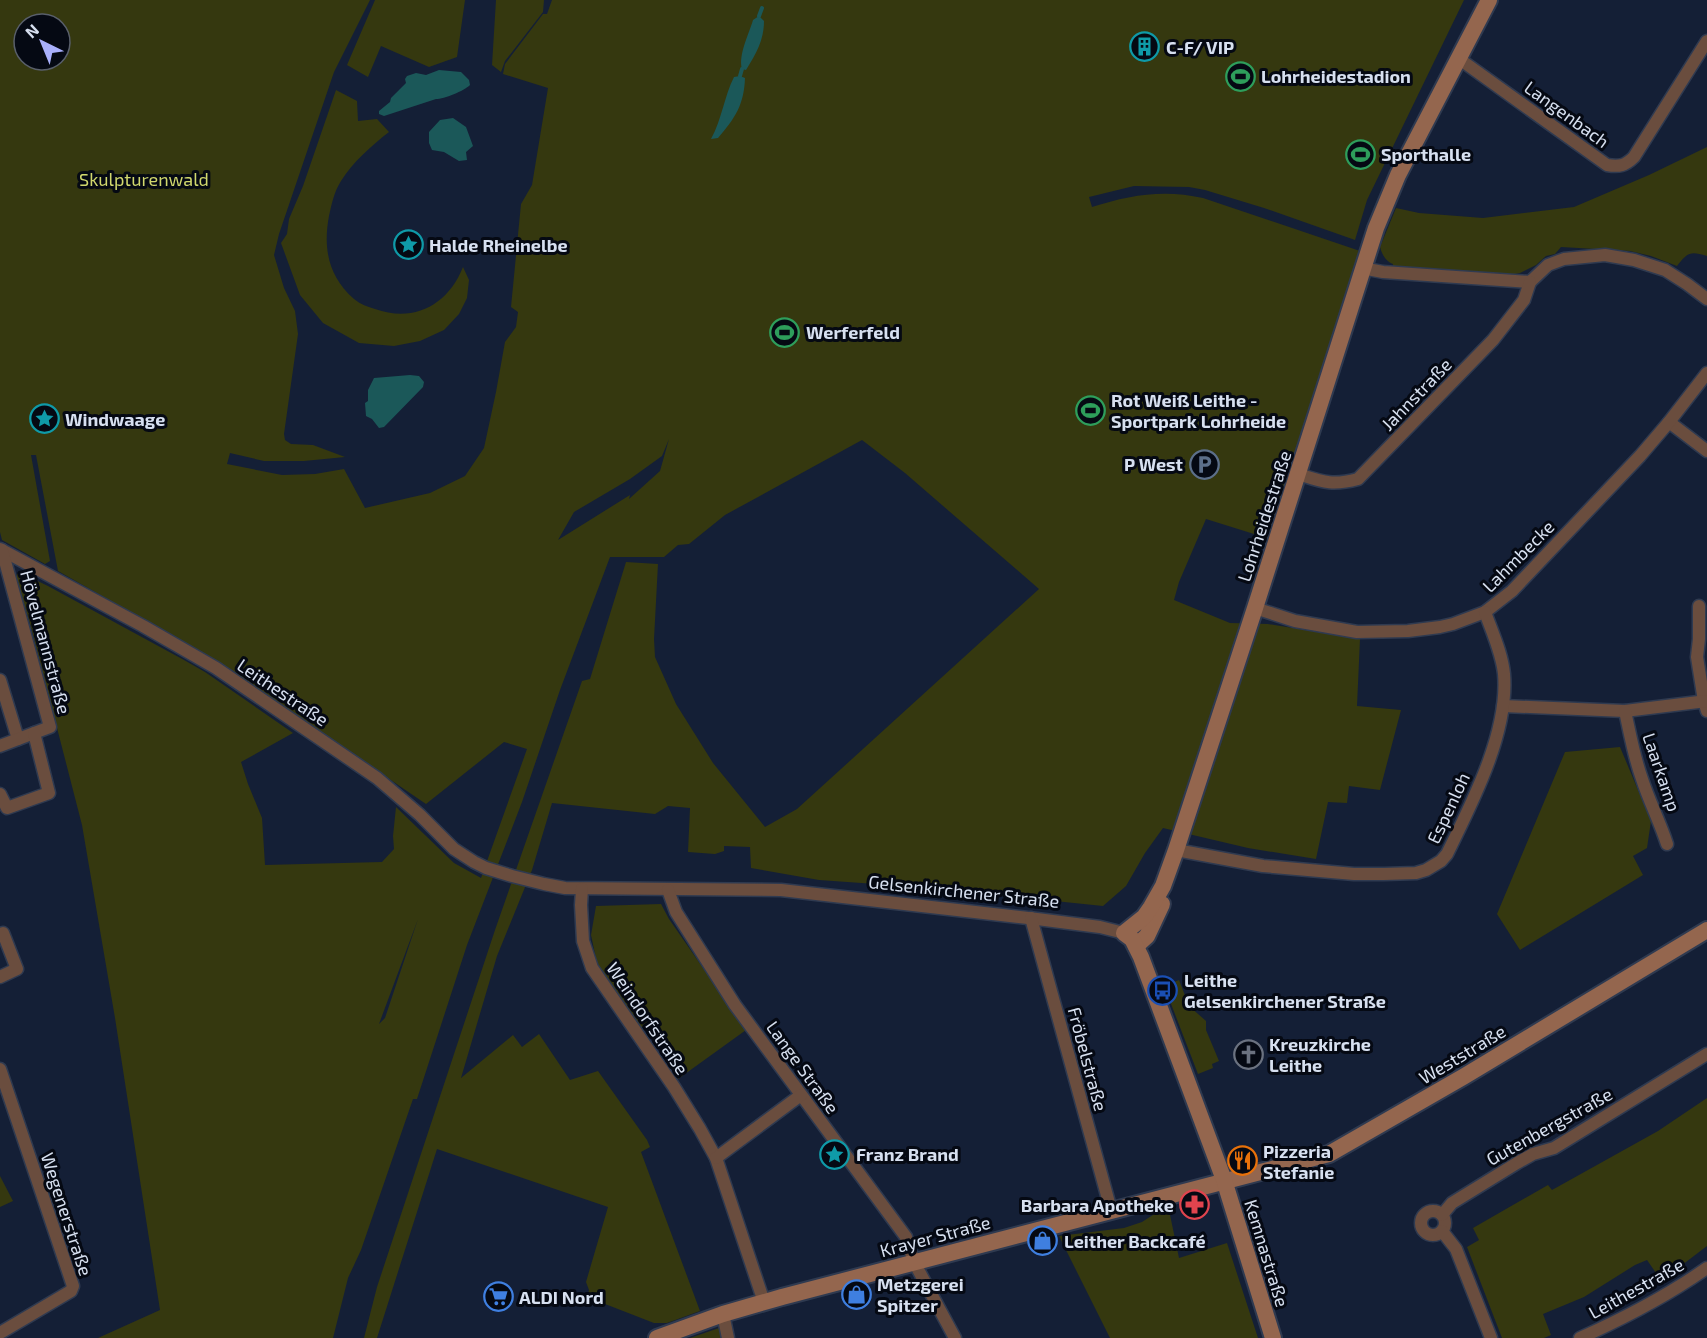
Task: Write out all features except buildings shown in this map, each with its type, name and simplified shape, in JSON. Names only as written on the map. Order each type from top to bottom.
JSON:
[{"type":"street","name":"Lohrheidestraße","points":[[1124,933],[1144,917],[1163,886],[1176,850],[1376,228],[1398,175],[1489,0]]},
{"type":"street","name":"Langenbach","points":[[1458,58],[1607,165],[1623,166],[1634,157],[1707,41]]},
{"type":"street","name":"Jahnstraße","points":[[1298,474],[1326,483],[1343,483],[1358,478],[1493,340],[1524,300],[1530,282],[1548,264],[1564,259],[1605,255],[1634,260],[1665,270],[1707,299]]},
{"type":"street","points":[[1362,268],[1383,272],[1530,282]]},
{"type":"street","name":"Lahmbecke","points":[[1255,608],[1294,621],[1357,632],[1408,631],[1440,627],[1485,612],[1512,591],[1640,456],[1707,373]]},
{"type":"street","points":[[1669,422],[1707,451]]},
{"type":"street","name":"Hövelmannstraße","points":[[0,746],[50,727],[1,549]]},
{"type":"street","name":"Leithestraße","points":[[1,549],[216,668],[377,778],[420,814],[454,849],[468,859],[486,868],[531,881]]},
{"type":"street","name":"Laarkamp","points":[[1503,706],[1625,711],[1706,704],[1697,657],[1699,606]]},
{"type":"street","name":"Espenloh","points":[[1176,850],[1263,866],[1354,874],[1416,873],[1433,867],[1441,861],[1447,854],[1476,794],[1496,735],[1503,706],[1504,675],[1500,655],[1485,612]]},
{"type":"street","points":[[0,680],[18,739]]},
{"type":"street","name":"Laarkamp","points":[[1625,711],[1642,781],[1667,844]]},
{"type":"street","name":"Hövelmannstraße","points":[[0,794],[7,808],[49,793],[34,733]]},
{"type":"street","name":"Gelsenkirchener Straße","points":[[531,881],[582,889],[781,890],[1031,918],[1100,927],[1124,933]]},
{"type":"street","name":"Lohrheidestraße","points":[[1136,946],[1147,936],[1154,923],[1165,898],[1163,886]]},
{"type":"street","name":"Weindorfstraße","points":[[582,889],[581,930],[592,968],[674,1087],[716,1158],[764,1302]]},
{"type":"street","name":"Lange Straße","points":[[668,890],[676,912],[735,1005],[906,1237],[914,1262],[955,1338]]},
{"type":"street","name":"Fröbelstraße","points":[[1031,918],[1111,1210]]},
{"type":"street","name":"Weststraße","points":[[1224,1180],[1329,1154],[1473,1071],[1707,930]]},
{"type":"street","points":[[0,977],[17,969],[3,933]]},
{"type":"street","points":[[1124,933],[1132,939],[1136,946],[1224,1180]]},
{"type":"street","name":"Gutenbergstraße","points":[[1442,1231],[1432,1235],[1426,1233],[1421,1224],[1427,1213],[1432,1211],[1442,1215],[1452,1203],[1489,1180],[1533,1154],[1554,1148],[1707,1054]]},
{"type":"street","name":"Wegenerstraße","points":[[0,1069],[3,1091],[73,1286],[71,1292],[0,1333]]},
{"type":"street","points":[[716,1158],[801,1095]]},
{"type":"street","name":"Krayer Straße","points":[[657,1338],[764,1302],[1224,1180]]},
{"type":"street","name":"Kemnastraße","points":[[1224,1180],[1273,1338]]},
{"type":"street","points":[[1442,1215],[1445,1223],[1442,1231],[1456,1250],[1491,1338]]},
{"type":"street","name":"Leithestraße","points":[[1581,1338],[1648,1305],[1707,1268]]},
{"type":"street","points":[[723,1314],[728,1338]]},
{"type":"green space","name":"Skulpturenwald","points":[[0,0],[370,0],[334,72],[274,255],[284,288],[295,311],[298,334],[285,440],[291,444],[313,445],[345,457],[304,461],[264,461],[230,453],[227,464],[282,475],[315,474],[344,469],[365,508],[430,493],[465,476],[484,448],[505,342],[516,327],[518,312],[511,307],[521,204],[532,185],[548,88],[503,74],[505,64],[543,14],[547,14],[552,0],[1464,0],[1367,200],[1355,240],[1264,208],[1189,187],[1134,186],[1089,197],[1092,207],[1119,199],[1147,195],[1189,195],[1360,251],[1270,539],[1206,519],[1179,582],[1174,600],[1230,623],[1268,624],[1360,639],[1357,706],[1401,710],[1380,790],[1349,786],[1347,803],[1328,802],[1316,859],[1248,848],[1163,828],[1126,886],[1103,906],[918,887],[819,880],[751,868],[750,847],[724,846],[724,851],[715,854],[688,852],[690,808],[668,806],[655,814],[552,803],[532,870],[497,956],[461,1078],[513,1035],[522,1047],[539,1034],[570,1080],[598,1071],[650,1147],[641,1152],[700,1311],[667,1323],[654,1323],[587,1297],[589,1290],[586,1282],[608,1207],[437,1149],[377,1338],[364,1338],[377,1287],[495,930],[582,681],[590,679],[626,562],[658,564],[655,657],[676,704],[713,763],[765,827],[797,809],[1039,589],[905,473],[862,440],[725,515],[689,544],[678,545],[664,557],[610,557],[560,690],[522,802],[467,945],[417,1099],[413,1099],[361,1250],[348,1278],[333,1338],[98,1338],[160,1310],[115,1018],[82,825],[17,574],[21,573],[48,586],[205,672],[293,733],[241,762],[262,818],[265,865],[382,862],[394,849],[396,807],[454,863],[481,878],[527,749],[504,742],[426,804],[194,648],[58,571],[36,455],[31,455],[50,561],[45,564],[2,540],[0,532]],"holes":[[[669,439],[660,471],[629,499],[630,495],[558,540],[574,512],[630,479],[662,456]],[[418,919],[385,1018],[379,1024]]]},
{"type":"green space","points":[[375,0],[465,0],[457,57],[429,67],[381,46],[368,77],[347,65]]},
{"type":"green space","points":[[496,0],[544,0],[543,12],[505,61],[501,72],[492,65]]},
{"type":"green space","points":[[336,90],[357,101],[358,121],[377,119],[389,132],[351,167],[335,193],[327,228],[327,250],[338,281],[361,304],[389,313],[403,314],[428,308],[439,301],[457,280],[463,267],[469,280],[467,298],[459,314],[444,330],[420,341],[394,346],[359,343],[323,323],[300,295],[281,243],[287,234],[289,219],[303,186]]},
{"type":"green space","points":[[1707,147],[1707,256],[1697,253],[1690,254],[1677,266],[1630,251],[1561,247],[1555,254],[1546,256],[1536,265],[1510,275],[1393,267],[1393,264],[1383,255],[1380,247],[1396,208],[1419,213],[1483,218],[1574,207]]},
{"type":"green space","points":[[1620,747],[1651,821],[1647,848],[1633,856],[1643,875],[1520,950],[1497,914],[1565,752]]},
{"type":"green space","points":[[661,904],[746,1030],[678,1079],[662,1052],[668,1047],[653,1024],[639,1028],[597,963],[591,935],[596,906]]},
{"type":"green space","points":[[1171,980],[1172,983],[1179,980],[1189,1006],[1206,1021],[1206,1030],[1219,1061],[1212,1064],[1213,1068],[1198,1074],[1163,983]]},
{"type":"green space","points":[[1707,1098],[1707,1246],[1665,1278],[1656,1273],[1647,1260],[1584,1297],[1543,1314],[1551,1335],[1544,1338],[1502,1338],[1467,1247],[1479,1240],[1473,1228],[1548,1185],[1552,1190],[1658,1131]]},
{"type":"green space","points":[[0,1176],[13,1201],[0,1207]]},
{"type":"green space","points":[[1169,1210],[1179,1258],[1227,1243],[1258,1338],[1110,1338],[1059,1236],[1124,1228],[1142,1222],[1156,1213]]},
{"type":"green space","points":[[719,1328],[721,1338],[690,1338]]},
{"type":"shaded area","points":[[759,16],[764,21],[761,41],[746,70],[742,69],[741,57],[744,44],[753,20]]},
{"type":"shaded area","points":[[439,70],[461,72],[469,80],[470,85],[449,96],[384,116],[379,114],[379,111],[406,83],[407,76],[416,73],[426,75]]},
{"type":"shaded area","points":[[734,77],[745,78],[738,111],[718,138],[711,139]]},
{"type":"shaded area","points":[[453,118],[466,127],[473,146],[466,152],[467,160],[459,161],[444,152],[432,150],[429,143],[429,132],[440,120]]},
{"type":"shaded area","points":[[419,376],[424,382],[423,387],[384,427],[379,428],[372,419],[366,416],[365,403],[368,401],[368,390],[374,378]]},
{"type":"waterway","points":[[759,16],[762,8]]},
{"type":"waterway","points":[[740,76],[742,69]]},
{"type":"place","name":"C-F/ VIP","points":[[1145,47]]},
{"type":"place","name":"Lohrheidestadion","points":[[1240,76]]},
{"type":"place","name":"Sporthalle","points":[[1360,154]]},
{"type":"place","name":"Halde Rheinelbe","points":[[408,245]]},
{"type":"place","name":"Werferfeld","points":[[785,332]]},
{"type":"place","name":"Rot Weiß Leithe - Sportpark Lohrheide","points":[[1090,410]]},
{"type":"place","name":"Windwaage","points":[[44,419]]},
{"type":"place","name":"P West","points":[[1204,464]]},
{"type":"place","name":"Leithe Gelsenkirchener Straße","points":[[1163,990]]},
{"type":"place","name":"Kreuzkirche Leithe","points":[[1248,1054]]},
{"type":"place","name":"Franz Brand","points":[[835,1154]]},
{"type":"place","name":"Pizzeria Stefanie","points":[[1242,1161]]},
{"type":"place","name":"Barbara Apotheke","points":[[1195,1205]]},
{"type":"place","name":"Leither Backcafé","points":[[1043,1241]]},
{"type":"place","name":"Metzgerei Spitzer","points":[[856,1294]]},
{"type":"place","name":"ALDI Nord","points":[[498,1297]]}]
